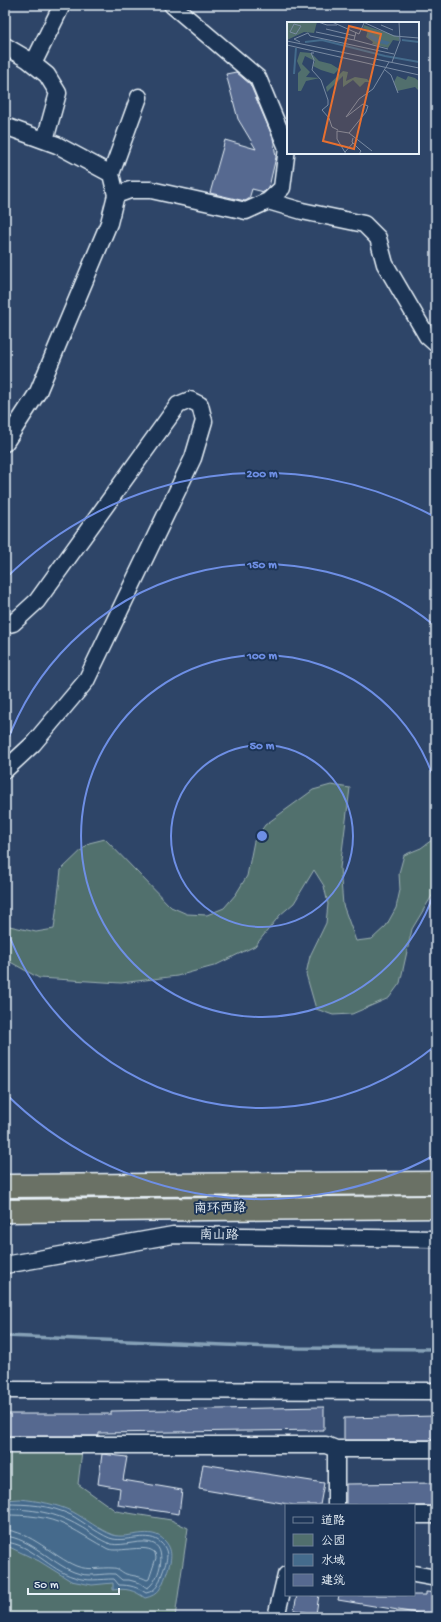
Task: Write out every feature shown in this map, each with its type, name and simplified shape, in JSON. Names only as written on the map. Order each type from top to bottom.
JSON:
[{"type":"highway","name":"南环西路","points":[[5,1186],[436,1183]]},
{"type":"highway","name":"南环西路","points":[[5,1211],[436,1207]]},
{"type":"street","points":[[33,64],[62,5]]},
{"type":"street","points":[[116,196],[130,190],[151,190],[246,211],[268,201],[282,188],[287,148],[258,78],[172,5]]},
{"type":"street","points":[[5,46],[33,64],[47,76],[58,93],[45,140]]},
{"type":"street","points":[[5,443],[38,392],[109,223],[116,196],[111,174],[140,97]]},
{"type":"street","points":[[5,126],[58,145],[111,174]]},
{"type":"street","points":[[268,201],[302,211],[364,224],[378,238],[385,264],[427,336],[436,344]]},
{"type":"street","points":[[5,625],[13,623],[37,601],[178,405],[190,400],[200,405],[204,421],[193,458],[86,681],[33,744],[5,770]]},
{"type":"street","name":"南山路","points":[[5,1265],[173,1235],[436,1238]]},
{"type":"street","points":[[5,1390],[436,1391]]},
{"type":"street","points":[[5,1445],[326,1445],[336,1449],[436,1449]]},
{"type":"street","points":[[336,1449],[336,1504]]},
{"type":"street","points":[[415,1515],[436,1515]]},
{"type":"street","points":[[415,1574],[436,1578]]},
{"type":"street","points":[[276,1617],[285,1579]]},
{"type":"green space","points":[[331,785],[350,788],[340,868],[343,905],[356,941],[372,939],[386,926],[396,908],[400,890],[399,873],[404,855],[421,848],[436,837],[436,889],[412,929],[400,983],[389,998],[352,1014],[333,1015],[316,1009],[306,974],[310,956],[326,923],[328,904],[324,886],[314,870],[294,903],[280,915],[255,946],[214,966],[177,976],[121,983],[39,978],[5,959],[5,925],[36,932],[54,929],[61,870],[89,843],[105,839],[171,907],[187,914],[207,915],[224,908],[236,894],[247,876],[254,841],[265,825],[313,790]]},
{"type":"green space","points":[[5,1450],[82,1451],[78,1484],[116,1511],[171,1520],[188,1528],[175,1617],[5,1617]]},
{"type":"water","points":[[20,1499],[47,1503],[67,1509],[113,1535],[125,1536],[146,1533],[159,1536],[168,1545],[171,1553],[169,1566],[161,1587],[156,1593],[145,1598],[130,1590],[113,1590],[113,1583],[92,1585],[71,1581],[39,1561],[5,1545],[5,1500]]},
{"type":"building","points":[[236,72],[250,84],[273,138],[276,157],[269,187],[264,192],[252,189],[249,199],[245,201],[210,193],[225,140],[256,149],[238,119],[226,74]]},
{"type":"building","points":[[324,1407],[324,1430],[99,1433],[99,1436],[5,1436],[5,1414],[111,1414],[111,1411]]},
{"type":"building","points":[[436,1416],[436,1440],[344,1440],[344,1418]]},
{"type":"building","points":[[102,1454],[127,1457],[123,1480],[182,1490],[179,1514],[118,1505],[120,1488],[98,1484]]},
{"type":"building","points":[[203,1464],[324,1483],[320,1504],[288,1504],[199,1489]]},
{"type":"building","points":[[436,1483],[436,1506],[415,1506],[415,1504],[346,1504],[346,1484]]},
{"type":"building","points":[[426,1592],[436,1593],[436,1617],[422,1617],[422,1614],[338,1600],[339,1596],[426,1595]]},
{"type":"building","points":[[297,1596],[319,1596],[316,1614],[294,1610]]},
{"type":"waterway","points":[[5,1336],[299,1348],[436,1349]]}]
